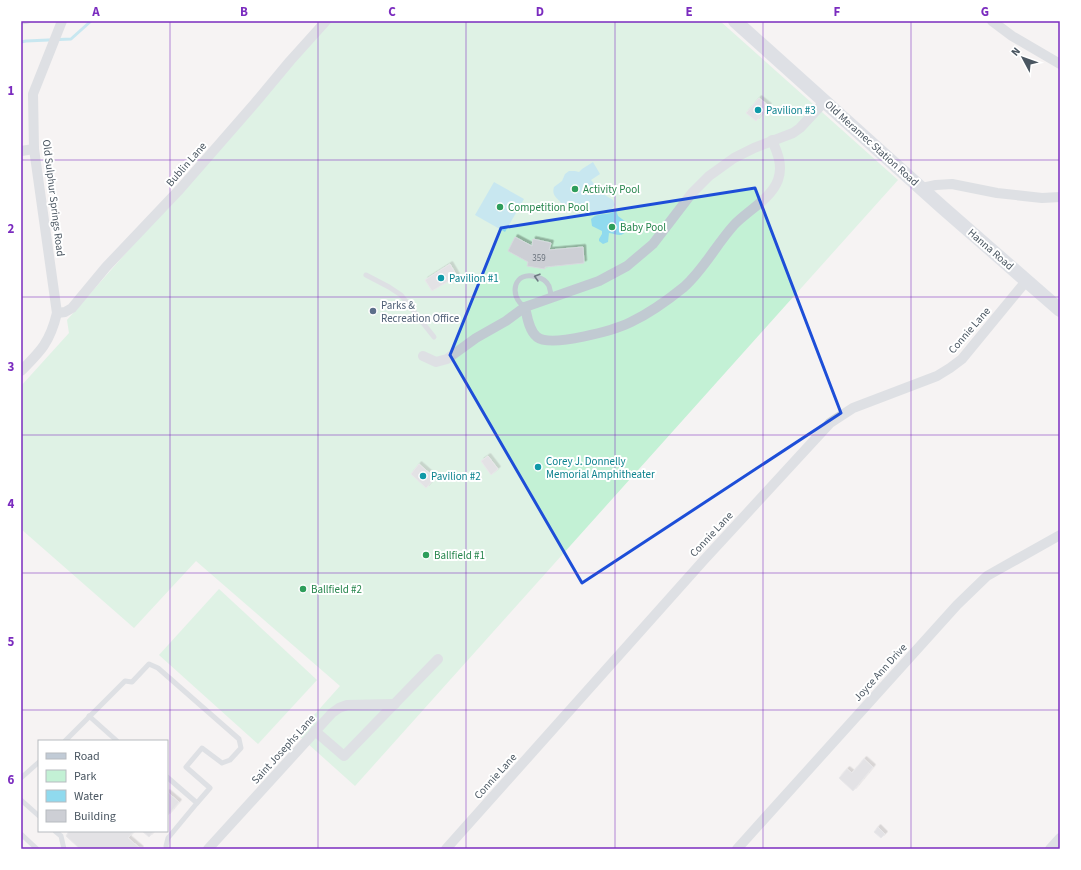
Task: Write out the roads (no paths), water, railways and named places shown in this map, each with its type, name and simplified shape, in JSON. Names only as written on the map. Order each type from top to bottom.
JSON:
[{"type":"street","name":"Bublin Lane","points":[[57,313],[65,312],[72,308],[106,267],[180,189],[326,21]]},
{"type":"street","name":"Old Meramec Station Road","points":[[735,21],[922,188],[952,184],[997,193],[1042,198],[1060,197]]},
{"type":"street","points":[[992,21],[1012,36],[1060,64]]},
{"type":"street","name":"Old Sulphur Springs Road","points":[[21,371],[46,343],[53,329],[57,313],[34,149],[33,94],[44,64],[61,26]]},
{"type":"street","points":[[423,356],[436,362],[446,359],[476,338],[506,321],[525,307],[599,281],[626,266],[653,244],[692,193],[709,176],[734,158],[772,140],[793,133],[800,128],[825,101]]},
{"type":"street","points":[[525,307],[534,334],[544,341],[579,338],[618,328],[631,323],[653,310],[685,286],[695,276],[733,226],[765,199],[778,182],[781,171],[780,158],[772,140]]},
{"type":"street","points":[[21,151],[34,149]]},
{"type":"street","name":"Hanna Road","points":[[922,188],[1060,310]]},
{"type":"street","name":"Connie Lane","points":[[446,849],[703,561],[830,423],[853,408],[936,376],[950,368],[962,359],[1027,280]]},
{"type":"street","name":"Joyce Ann Drive","points":[[738,849],[957,605],[987,576],[1060,535]]},
{"type":"street","points":[[315,732],[344,756],[438,660]]},
{"type":"street","name":"Saint Josephs Lane","points":[[208,849],[338,708],[347,705],[395,704]]},
{"type":"street","points":[[1050,849],[1060,838]]},
{"type":"lane","points":[[21,22],[28,21]]},
{"type":"lane","points":[[366,275],[389,287],[401,296],[434,337]]},
{"type":"lane","points":[[525,307],[520,304],[515,294],[515,288],[517,282],[525,276],[532,275],[545,281],[549,285],[551,298]]},
{"type":"lane","points":[[66,740],[125,681],[132,682],[149,664],[158,668],[239,740],[241,748],[230,760],[222,763],[202,748],[186,767],[210,788],[168,838],[166,846],[167,849]]},
{"type":"lane","points":[[89,716],[116,740]]},
{"type":"lane","points":[[21,778],[38,763]]},
{"type":"lane","points":[[168,777],[197,804]]},
{"type":"lane","points":[[21,800],[38,815]]},
{"type":"lane","points":[[56,832],[61,836],[64,849]]},
{"type":"lane","points":[[21,834],[37,849]]},
{"type":"water","name":"Activity Pool","points":[[593,162],[600,174],[591,180],[600,192],[613,200],[615,205],[611,210],[600,211],[588,216],[582,209],[565,205],[563,206],[554,195],[553,190],[569,171],[579,172]]},
{"type":"water","name":"Competition Pool","points":[[494,182],[524,199],[505,232],[475,215]]},
{"type":"water","name":"Baby Pool","points":[[616,210],[618,216],[626,222],[627,230],[621,235],[609,233],[608,242],[603,244],[599,241],[602,231],[592,226],[591,219],[597,215],[610,213]]},
{"type":"waterway","points":[[21,42],[71,39],[91,21]]},
{"type":"place","name":"Pavilion #3","points":[[758,110]]},
{"type":"place","name":"Activity Pool","points":[[575,189]]},
{"type":"place","name":"Competition Pool","points":[[500,207]]},
{"type":"place","name":"Baby Pool","points":[[612,227]]},
{"type":"place","name":"Pavilion #1","points":[[441,278]]},
{"type":"place","name":"Parks & Recreation Office","points":[[373,311]]},
{"type":"place","name":"Corey J. Donnelly Memorial Amphitheater","points":[[538,467]]},
{"type":"place","name":"Pavilion #2","points":[[423,476]]},
{"type":"place","name":"Ballfield #1","points":[[426,555]]},
{"type":"place","name":"Ballfield #2","points":[[303,589]]}]
